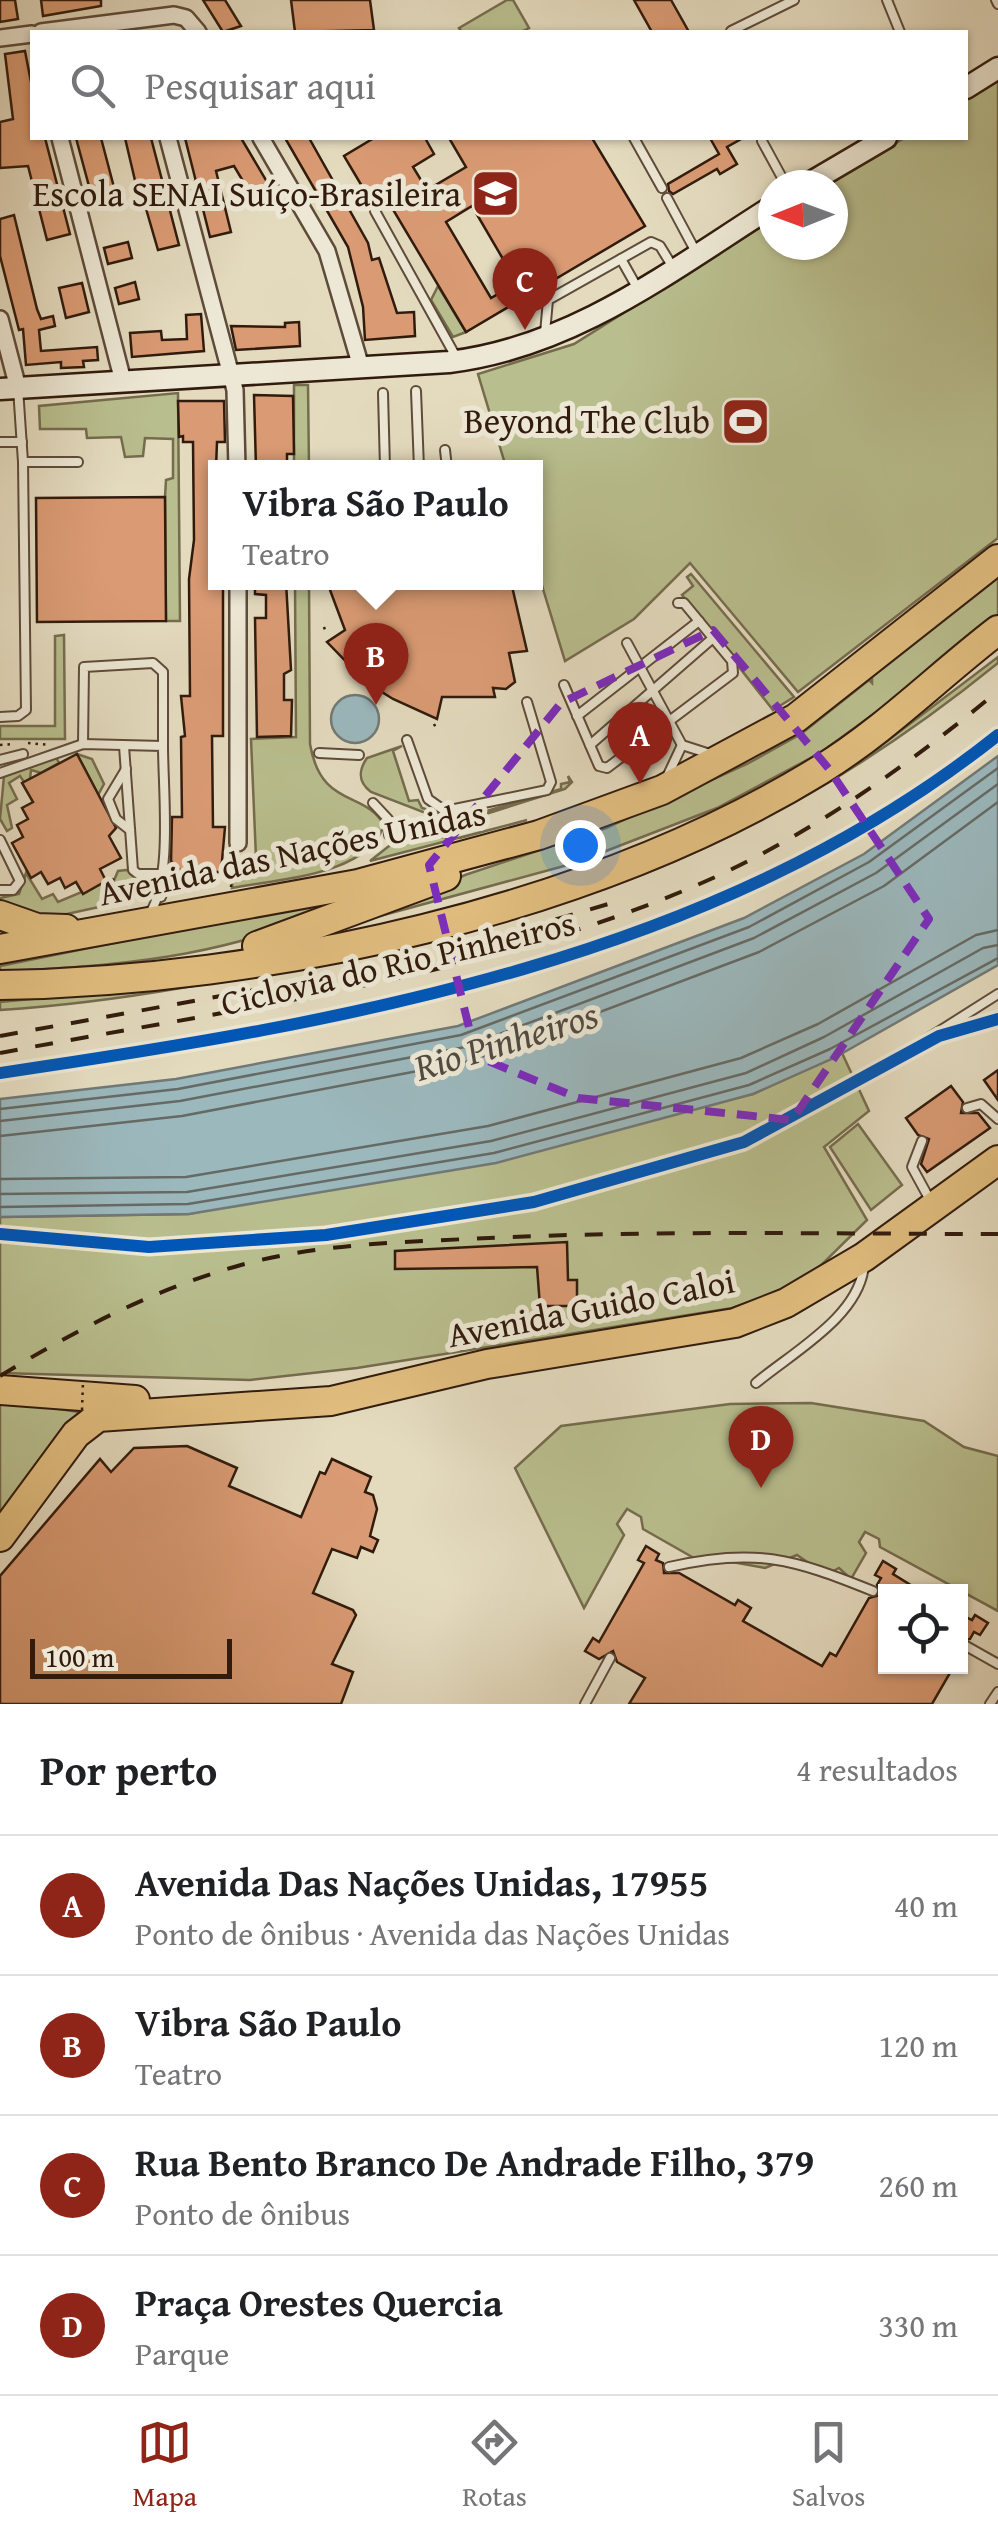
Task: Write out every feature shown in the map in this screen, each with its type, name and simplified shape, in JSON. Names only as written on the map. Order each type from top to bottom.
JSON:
[{"type":"highway","name":"Avenida das Nações Unidas","points":[[0,949],[107,932],[151,912],[230,909],[358,884],[539,836],[662,790],[796,718],[998,560]]},
{"type":"highway","points":[[0,986],[102,982],[267,959],[389,936],[556,890],[630,864],[746,812],[821,769],[898,716],[998,630]]},
{"type":"highway","points":[[102,982],[277,941],[539,836]]},
{"type":"highway","points":[[0,915],[38,928],[107,932]]},
{"type":"highway","name":"Avenida Guido Caloi","points":[[216,1407],[356,1397],[518,1358],[734,1322],[786,1303],[864,1257],[998,1160]]},
{"type":"highway","points":[[0,1390],[216,1407]]},
{"type":"highway","points":[[0,1537],[76,1434],[98,1417],[216,1407]]},
{"type":"street","points":[[73,30],[138,26],[174,15],[186,18],[196,30]]},
{"type":"street","points":[[0,38],[30,34]]},
{"type":"street","points":[[968,87],[998,68]]},
{"type":"street","points":[[61,140],[124,381]]},
{"type":"street","points":[[169,140],[230,375],[236,460]]},
{"type":"street","points":[[262,140],[327,251],[361,367]]},
{"type":"street","points":[[832,170],[883,140]]},
{"type":"street","points":[[0,320],[9,389],[458,361],[545,341],[639,291],[758,216]]},
{"type":"street","points":[[238,590],[238,843]]},
{"type":"lane","points":[[733,30],[794,0]]},
{"type":"lane","points":[[887,0],[899,30]]},
{"type":"lane","points":[[635,140],[662,188]]},
{"type":"lane","points":[[762,141],[778,170]]},
{"type":"lane","points":[[667,198],[698,254]]},
{"type":"lane","points":[[375,210],[458,361]]},
{"type":"lane","points":[[545,341],[545,303],[621,259],[654,241],[674,269]]},
{"type":"lane","points":[[621,259],[639,291]]},
{"type":"lane","points":[[0,717],[21,715],[26,710],[24,462],[9,389]]},
{"type":"lane","points":[[416,391],[419,460]]},
{"type":"lane","points":[[383,393],[386,460]]},
{"type":"lane","points":[[0,442],[22,442]]},
{"type":"lane","points":[[446,450],[447,460]]},
{"type":"lane","points":[[24,462],[78,462]]},
{"type":"lane","points":[[564,685],[599,766],[607,768],[733,673],[733,664],[713,638],[684,603],[678,603]]},
{"type":"lane","points":[[577,716],[699,621]]},
{"type":"lane","points":[[590,745],[713,638]]},
{"type":"lane","points":[[627,643],[672,720],[682,745],[662,790]]},
{"type":"lane","points":[[82,744],[84,667],[153,663],[163,672],[166,871],[151,912]]},
{"type":"lane","points":[[406,740],[428,800],[445,811],[547,790],[552,782],[527,702]]},
{"type":"lane","points":[[0,773],[82,744],[163,746]]},
{"type":"lane","points":[[682,745],[724,760]]},
{"type":"lane","points":[[124,746],[134,872],[166,871]]},
{"type":"lane","points":[[0,760],[23,754]]},
{"type":"lane","points":[[319,754],[359,755]]},
{"type":"lane","points":[[126,769],[108,799],[116,819],[130,830]]},
{"type":"lane","points":[[373,803],[388,819],[389,835]]},
{"type":"lane","points":[[0,840],[20,882],[12,890],[0,890]]},
{"type":"lane","points":[[889,1063],[998,994]]},
{"type":"lane","points":[[966,1108],[981,1104],[998,1119]]},
{"type":"lane","points":[[922,1141],[912,1167],[933,1206]]},
{"type":"lane","points":[[756,1383],[850,1304],[862,1286],[864,1257]]},
{"type":"lane","points":[[669,1567],[721,1557],[797,1560],[873,1591]]},
{"type":"lane","points":[[968,1647],[998,1664]]},
{"type":"lane","points":[[585,1704],[610,1658]]},
{"type":"lane","points":[[990,1704],[998,1692]]},
{"type":"path","points":[[324,626],[326,633]]},
{"type":"path","points":[[434,724],[437,730]]},
{"type":"path","points":[[0,745],[39,742],[54,746],[57,753]]},
{"type":"path","points":[[230,909],[232,860],[238,843]]},
{"type":"path","points":[[112,879],[151,912]]},
{"type":"path","points":[[82,1410],[83,1382]]},
{"type":"highlighted area","points":[[713,630],[829,769],[929,919],[792,1120],[578,1098],[476,1056],[429,865],[561,703]]},
{"type":"green space","points":[[513,0],[529,28],[460,30]]},
{"type":"green space","name":"Beyond The Club","points":[[998,79],[998,538],[798,692],[690,563],[634,619],[565,661],[543,589],[543,460],[504,460],[478,374],[574,344],[758,228],[758,260],[848,260],[848,173],[901,140],[968,140],[968,98]]},
{"type":"green space","points":[[438,286],[466,332],[453,337],[431,300]]},
{"type":"green space","points":[[294,385],[308,385],[309,460],[294,460]]},
{"type":"green space","points":[[178,393],[180,621],[166,621],[165,497],[166,480],[173,478],[173,439],[145,438],[143,456],[125,457],[121,437],[87,438],[86,429],[40,429],[39,406]]},
{"type":"green space","points":[[691,574],[794,697],[773,710],[682,595],[693,586],[687,577]]},
{"type":"green space","points":[[998,578],[998,624],[820,753],[717,808],[575,863],[369,919],[465,875],[606,828],[747,764],[801,734],[869,680],[872,683],[872,677]]},
{"type":"green space","points":[[295,590],[309,590],[310,744],[316,765],[333,789],[376,814],[384,825],[374,842],[341,865],[296,878],[232,888],[234,863],[256,858],[251,739],[296,737]]},
{"type":"green space","points":[[64,635],[65,739],[0,739],[0,726],[55,726],[55,636]]},
{"type":"green space","points":[[998,657],[998,663],[947,703],[841,775],[729,837],[611,887],[526,913],[275,970],[138,995],[0,1010],[0,1002],[169,986],[736,831],[861,761]]},
{"type":"green space","points":[[402,746],[393,751],[409,801],[418,800],[422,808],[460,819],[561,789],[561,784],[570,782],[568,776],[572,782],[565,789],[454,824],[371,792],[364,784],[361,772],[367,758]]},
{"type":"green space","points":[[77,754],[92,759],[104,784],[98,795]]},
{"type":"green space","points":[[56,757],[59,763],[41,773],[31,770],[30,779],[24,782],[20,776],[9,783],[17,799],[7,805],[12,828],[7,831],[0,819],[4,776]]},
{"type":"green space","points":[[403,835],[458,838],[370,861]]},
{"type":"green space","points":[[118,871],[159,878],[158,887],[131,900],[44,919],[0,902],[0,898],[19,894],[26,873],[42,899],[53,894],[58,902],[103,883],[112,885]]},
{"type":"green space","points":[[365,892],[277,930],[187,953],[94,966],[0,971],[0,966]]},
{"type":"green space","points":[[842,1053],[869,1111],[824,1147],[867,1220],[803,1283],[732,1308],[357,1368],[250,1380],[0,1373],[0,1217],[189,1214],[753,1094]]},
{"type":"green space","points":[[858,1124],[902,1185],[871,1210],[830,1147]]},
{"type":"green space","points":[[0,1400],[92,1414],[0,1525]]},
{"type":"green space","points":[[811,1403],[924,1421],[964,1447],[998,1456],[998,1611],[968,1595],[968,1584],[948,1584],[880,1547],[879,1539],[865,1532],[859,1542],[866,1553],[851,1579],[839,1568],[826,1575],[797,1555],[765,1568],[721,1560],[701,1562],[643,1529],[641,1517],[627,1509],[617,1524],[624,1535],[584,1608],[515,1468],[561,1426],[730,1404]]},
{"type":"water","points":[[355,695],[372,702],[379,719],[372,736],[355,743],[338,736],[331,719],[338,702]]},
{"type":"water","name":"Rio Pinheiros","points":[[998,756],[998,965],[834,1058],[753,1094],[496,1163],[189,1214],[0,1217],[0,1099],[176,1079],[458,1026],[744,918],[864,854]]},
{"type":"building","points":[[0,0],[15,0],[18,19],[0,22]]},
{"type":"building","points":[[41,0],[101,0],[101,6],[43,16]]},
{"type":"building","points":[[203,0],[225,0],[241,26],[222,30]]},
{"type":"building","points":[[291,0],[370,0],[374,30],[295,30]]},
{"type":"building","points":[[634,0],[671,0],[688,30],[651,30]]},
{"type":"building","points":[[25,51],[30,77],[30,140],[46,140],[70,234],[47,240],[28,166],[0,168],[0,122],[13,119],[5,54]]},
{"type":"building","points":[[77,140],[102,140],[116,195],[93,201]]},
{"type":"building","points":[[125,140],[152,140],[179,245],[158,250],[140,188],[137,189]]},
{"type":"building","points":[[186,140],[242,140],[276,197],[259,208],[234,166],[216,171],[231,232],[210,237]]},
{"type":"building","points":[[286,140],[310,140],[368,243],[372,260],[379,258],[397,313],[414,312],[415,336],[365,340],[363,307],[348,247]]},
{"type":"building","name":"Escola SENAI Suíço-Brasileira","points":[[371,140],[426,140],[434,154],[413,167],[427,190],[466,167],[450,140],[593,140],[645,226],[466,332],[379,186],[366,193],[344,156]],"holes":[[[472,206],[517,283],[491,298],[446,222]]]},
{"type":"building","points":[[711,140],[739,140],[727,147],[737,164],[720,174],[717,169],[673,194],[669,191],[668,184],[719,154]]},
{"type":"building","points":[[14,215],[37,309],[41,319],[53,316],[55,326],[39,330],[41,351],[97,347],[98,360],[83,361],[84,367],[61,368],[61,362],[26,365],[23,329],[19,330],[0,256],[0,219]]},
{"type":"building","points":[[128,242],[132,258],[108,264],[104,248]]},
{"type":"building","points":[[135,282],[139,299],[119,304],[115,288]]},
{"type":"building","points":[[82,283],[89,312],[66,318],[59,288]]},
{"type":"building","points":[[201,314],[204,351],[132,357],[130,333],[161,331],[162,340],[187,339],[186,315]]},
{"type":"building","points":[[299,322],[300,346],[236,350],[231,326],[285,327],[285,323]]},
{"type":"building","points":[[254,395],[293,396],[294,454],[287,454],[287,460],[256,460]]},
{"type":"building","points":[[178,401],[224,401],[225,442],[217,442],[216,460],[208,460],[208,590],[223,590],[223,736],[212,736],[213,827],[225,827],[221,872],[182,872],[171,861],[172,817],[182,817],[181,737],[185,736],[181,696],[190,696],[189,579],[194,540],[193,442],[183,442],[183,436],[179,437]]},
{"type":"building","points":[[165,497],[166,621],[37,622],[36,498]]},
{"type":"building","points":[[255,590],[286,590],[291,670],[284,674],[284,700],[292,700],[291,736],[257,737],[255,618],[266,618],[266,595],[255,594]]},
{"type":"building","points":[[330,590],[513,590],[527,651],[509,653],[515,682],[506,689],[493,688],[495,697],[442,697],[437,719],[366,682],[327,642],[345,630]]},
{"type":"building","points":[[77,754],[116,828],[109,836],[121,858],[100,869],[106,881],[83,894],[76,882],[65,888],[60,878],[48,884],[41,872],[31,878],[12,843],[23,837],[17,825],[28,819],[22,808],[33,802],[22,783]]},
{"type":"building","points":[[998,1070],[998,1100],[984,1080]]},
{"type":"building","points":[[951,1086],[963,1102],[961,1113],[978,1113],[990,1128],[927,1172],[921,1164],[929,1139],[918,1135],[906,1118]]},
{"type":"building","points":[[567,1242],[568,1280],[577,1280],[577,1306],[540,1306],[537,1267],[395,1269],[395,1251]]},
{"type":"building","points":[[187,1446],[237,1468],[229,1486],[301,1517],[320,1472],[325,1474],[332,1459],[371,1477],[365,1492],[373,1495],[377,1509],[370,1536],[378,1540],[373,1552],[361,1547],[357,1558],[332,1549],[313,1593],[353,1610],[356,1615],[332,1664],[353,1672],[341,1704],[0,1704],[0,1576],[100,1459],[111,1472],[134,1448]]},
{"type":"building","points":[[646,1546],[659,1554],[656,1560],[663,1563],[664,1573],[679,1573],[735,1605],[738,1600],[751,1608],[743,1621],[822,1666],[830,1653],[836,1656],[869,1598],[878,1596],[878,1674],[949,1674],[932,1704],[629,1704],[645,1678],[617,1662],[613,1651],[599,1659],[585,1651],[593,1638],[599,1642],[644,1563],[638,1560]]},
{"type":"building","points":[[883,1561],[896,1569],[893,1574],[909,1584],[878,1584],[878,1588],[877,1585],[881,1578],[875,1575]]},
{"type":"building","points":[[975,1615],[988,1623],[980,1635],[974,1632],[970,1639],[968,1618],[972,1620]]},
{"type":"railway","points":[[0,1053],[362,986],[542,941],[629,912],[713,878],[826,817],[897,769],[998,691]]},
{"type":"railway","points":[[452,950],[615,902]]},
{"type":"railway","points":[[0,1036],[315,979]]},
{"type":"railway","points":[[0,1376],[87,1327],[147,1299],[241,1265],[302,1252],[396,1242],[553,1236],[998,1234]]},
{"type":"cycle path","name":"Ciclovia do Rio Pinheiros","points":[[0,1073],[263,1030],[394,1003],[524,969],[650,927],[772,875],[889,812],[998,735]]},
{"type":"cycle path","points":[[0,1234],[149,1247],[326,1235],[534,1202],[744,1142],[939,1036],[998,1019]]},
{"type":"place","name":"Escola SENAI Suíço-Brasileira","points":[[496,194]]},
{"type":"place","name":"Rua Bento Branco De Andrade Filho, 379","points":[[525,330]]},
{"type":"place","name":"Beyond The Club","points":[[745,421]]},
{"type":"place","name":"Vibra São Paulo","points":[[376,705]]},
{"type":"place","name":"Avenida Das Nações Unidas, 17955","points":[[640,784]]},
{"type":"place","name":"Praça Orestes Quercia","points":[[761,1488]]}]
